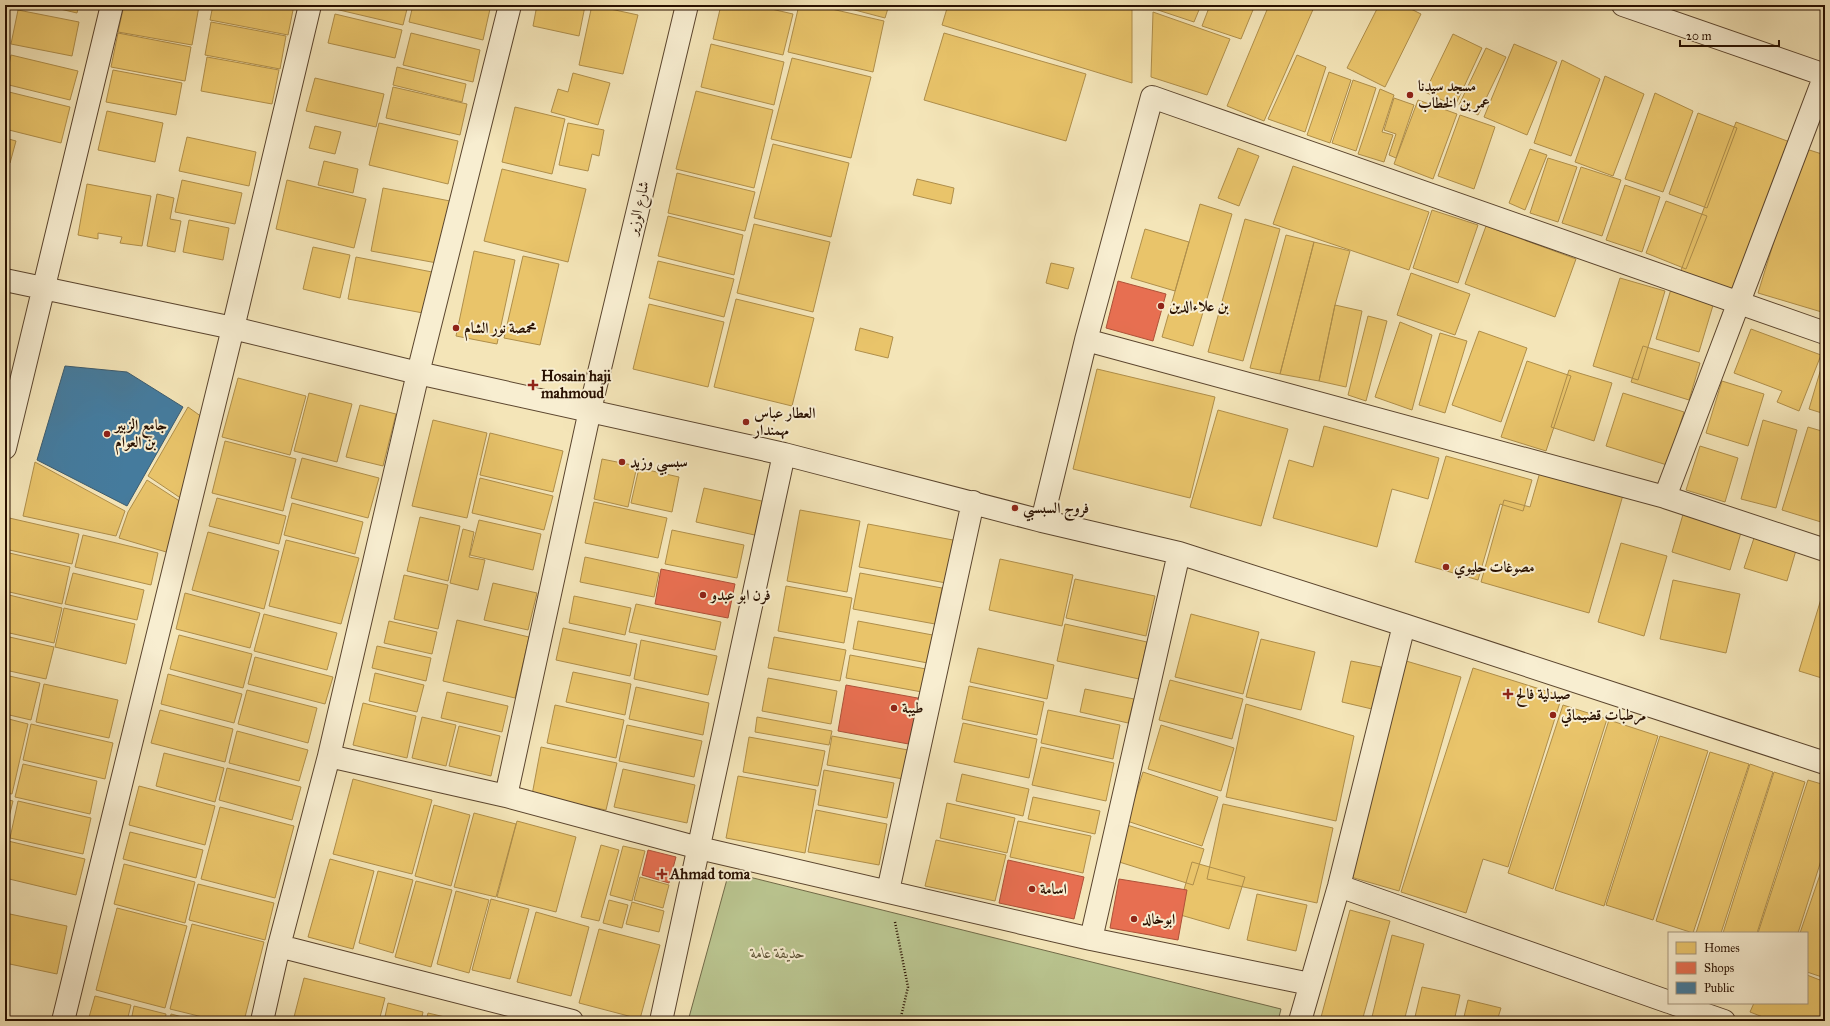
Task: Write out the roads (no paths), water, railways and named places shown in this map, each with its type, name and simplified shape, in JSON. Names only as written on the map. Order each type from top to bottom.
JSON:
[{"type":"street","points":[[5,448],[112,5]]},
{"type":"street","points":[[63,1021],[233,328],[310,5]]},
{"type":"street","points":[[262,1021],[279,946],[329,756],[418,373],[510,5]]},
{"type":"street","name":"شارع الوزير","points":[[506,796],[590,410],[687,5]]},
{"type":"street","points":[[1623,5],[1825,75],[1665,497]]},
{"type":"street","points":[[1042,521],[1086,340],[1152,97],[1825,333]]},
{"type":"street","points":[[5,280],[233,328],[418,373],[784,454],[1042,521],[1179,553],[1825,763]]},
{"type":"street","points":[[1086,340],[1665,497],[1825,550]]},
{"type":"street","points":[[661,1021],[784,454]]},
{"type":"street","points":[[888,891],[973,502]]},
{"type":"street","points":[[1092,939],[1179,553]]},
{"type":"street","points":[[1300,1021],[1339,886],[1404,625]]},
{"type":"street","points":[[329,756],[506,796],[699,848],[1092,939],[1310,984]]},
{"type":"street","points":[[1339,886],[1668,1002]]},
{"type":"street","points":[[279,946],[572,1021]]},
{"type":"street","points":[[1675,1004],[1724,1021]]},
{"type":"place","name":"مسجد سيدنا عمر بن الخطاب","points":[[1410,95]]},
{"type":"place","name":"بن علاءالدين","points":[[1161,306]]},
{"type":"place","name":"محمصة نور الشام","points":[[456,328]]},
{"type":"place","name":"Hosain haji mahmoud","points":[[533,385]]},
{"type":"place","name":"العطار عباس مهمندار","points":[[746,422]]},
{"type":"place","name":"جامع الزبير بن العوام","points":[[107,434]]},
{"type":"place","name":"سبسبي وزيد","points":[[622,462]]},
{"type":"place","name":"فروج السبسبي","points":[[1015,508]]},
{"type":"place","name":"مصوغات حليوي","points":[[1446,567]]},
{"type":"place","name":"فرن ابو عبدو","points":[[703,595]]},
{"type":"place","name":"صيدلية فالح","points":[[1508,694]]},
{"type":"place","name":"طيبة","points":[[894,708]]},
{"type":"place","name":"مرطبات قضيماتي","points":[[1553,715]]},
{"type":"place","name":"Ahmad toma","points":[[662,874]]},
{"type":"place","name":"اسامة","points":[[1032,889]]},
{"type":"place","name":"ابوخالد","points":[[1134,919]]},
{"type":"park label","name":"حديقة عامة","points":[[778,953]]}]
